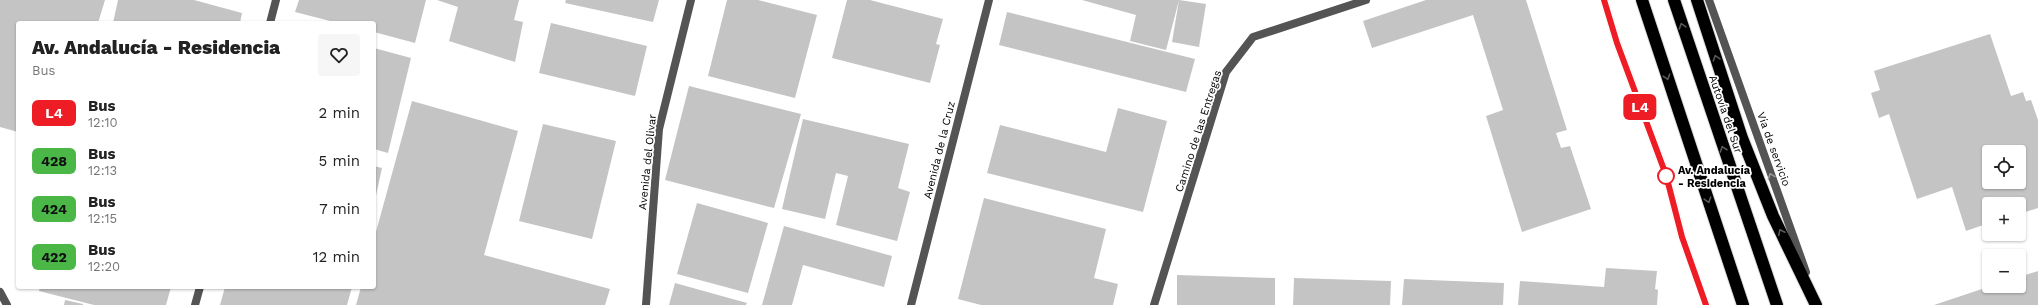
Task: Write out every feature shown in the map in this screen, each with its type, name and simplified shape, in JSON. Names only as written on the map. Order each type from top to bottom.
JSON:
[{"type":"highway","points":[[1642,0],[1743,305]]},
{"type":"highway","name":"Autovía del Sur","points":[[1674,0],[1777,305]]},
{"type":"highway","points":[[1697,0],[1742,138],[1773,216],[1816,305]]},
{"type":"street","points":[[271,21],[276,0]]},
{"type":"street","name":"Avenida del Olivar","points":[[646,305],[659,129],[690,0]]},
{"type":"street","name":"Avenida de la Cruz","points":[[911,305],[989,0]]},
{"type":"street","name":"Camino de las Entregas","points":[[1154,305],[1226,72],[1253,37],[1366,0]]},
{"type":"street","points":[[1604,0],[1620,50],[1666,175],[1682,237],[1706,305]]},
{"type":"street","name":"Vía de servicio","points":[[1710,0],[1816,305]]},
{"type":"street","points":[[195,305],[199,289]]},
{"type":"street","points":[[0,292],[7,305]]},
{"type":"building","points":[[0,0],[105,0],[99,21],[16,21],[16,131],[0,127]]},
{"type":"building","points":[[118,0],[194,0],[242,13],[240,21],[113,21]]},
{"type":"building","points":[[299,0],[426,0],[415,43],[376,33],[376,21],[330,21],[295,12]]},
{"type":"building","points":[[437,0],[519,0],[514,20],[523,22],[515,62],[449,41],[458,7]]},
{"type":"building","points":[[566,0],[659,0],[653,22],[565,3]]},
{"type":"building","points":[[727,0],[758,0],[817,15],[795,98],[708,76]]},
{"type":"building","points":[[847,0],[870,0],[943,19],[936,44],[940,45],[930,83],[832,58]]},
{"type":"building","points":[[1082,0],[1179,0],[1166,50],[1130,41],[1136,15]]},
{"type":"building","points":[[1179,0],[1206,4],[1199,47],[1172,42]]},
{"type":"building","points":[[1426,0],[1526,0],[1567,130],[1556,133],[1561,148],[1570,146],[1591,209],[1522,232],[1486,116],[1503,110],[1473,15],[1372,48],[1363,21]]},
{"type":"building","points":[[1007,12],[1195,59],[1186,92],[999,45]]},
{"type":"building","points":[[551,23],[647,46],[635,96],[539,73]]},
{"type":"building","points":[[1990,34],[2011,96],[2023,92],[2026,101],[2031,100],[2038,120],[2038,208],[2026,212],[2026,197],[1982,197],[1982,225],[1966,231],[1952,187],[1917,199],[1889,114],[1879,118],[1871,93],[1880,90],[1874,71]]},
{"type":"building","points":[[376,49],[411,58],[388,153],[376,150]]},
{"type":"building","points":[[689,86],[801,114],[774,208],[665,180]]},
{"type":"building","points":[[412,101],[518,131],[484,255],[610,289],[605,305],[356,305],[360,289],[376,289],[376,232]]},
{"type":"building","points":[[1118,108],[1167,121],[1143,212],[987,173],[1000,125],[1106,152]]},
{"type":"building","points":[[803,119],[909,144],[898,188],[910,192],[897,241],[836,225],[848,176],[836,173],[825,219],[782,209]]},
{"type":"building","points":[[543,124],[616,141],[592,239],[519,221]]},
{"type":"building","points":[[376,166],[382,168],[376,195]]},
{"type":"building","points":[[984,198],[1106,229],[1094,278],[1118,284],[1113,305],[981,305],[958,299]]},
{"type":"building","points":[[697,203],[768,223],[748,293],[677,274]]},
{"type":"building","points":[[784,226],[892,256],[884,287],[803,265],[792,305],[762,305]]},
{"type":"building","points":[[1606,268],[1657,271],[1655,289],[1658,290],[1657,305],[1518,305],[1520,281],[1604,287]]},
{"type":"building","points":[[2038,271],[2038,305],[1934,305],[1982,289],[1982,293],[2026,293],[2026,275]]},
{"type":"building","points":[[1177,275],[1275,278],[1275,305],[1177,305]]},
{"type":"building","points":[[1294,278],[1391,281],[1390,305],[1293,305]]},
{"type":"building","points":[[1404,279],[1504,283],[1503,305],[1402,305]]},
{"type":"building","points":[[675,283],[747,303],[746,305],[669,305]]},
{"type":"building","points":[[40,289],[170,289],[166,305],[94,305],[39,291]]},
{"type":"building","points":[[224,289],[351,289],[347,305],[220,305]]},
{"type":"building","points":[[65,300],[83,304],[83,305],[64,305]]},
{"type":"bus line","name":"L4","points":[[1604,0],[1617,43],[1666,175],[1682,237],[1706,305]]},
{"type":"place","name":"Av. Andalucía - Residencia","points":[[1666,176]]}]
